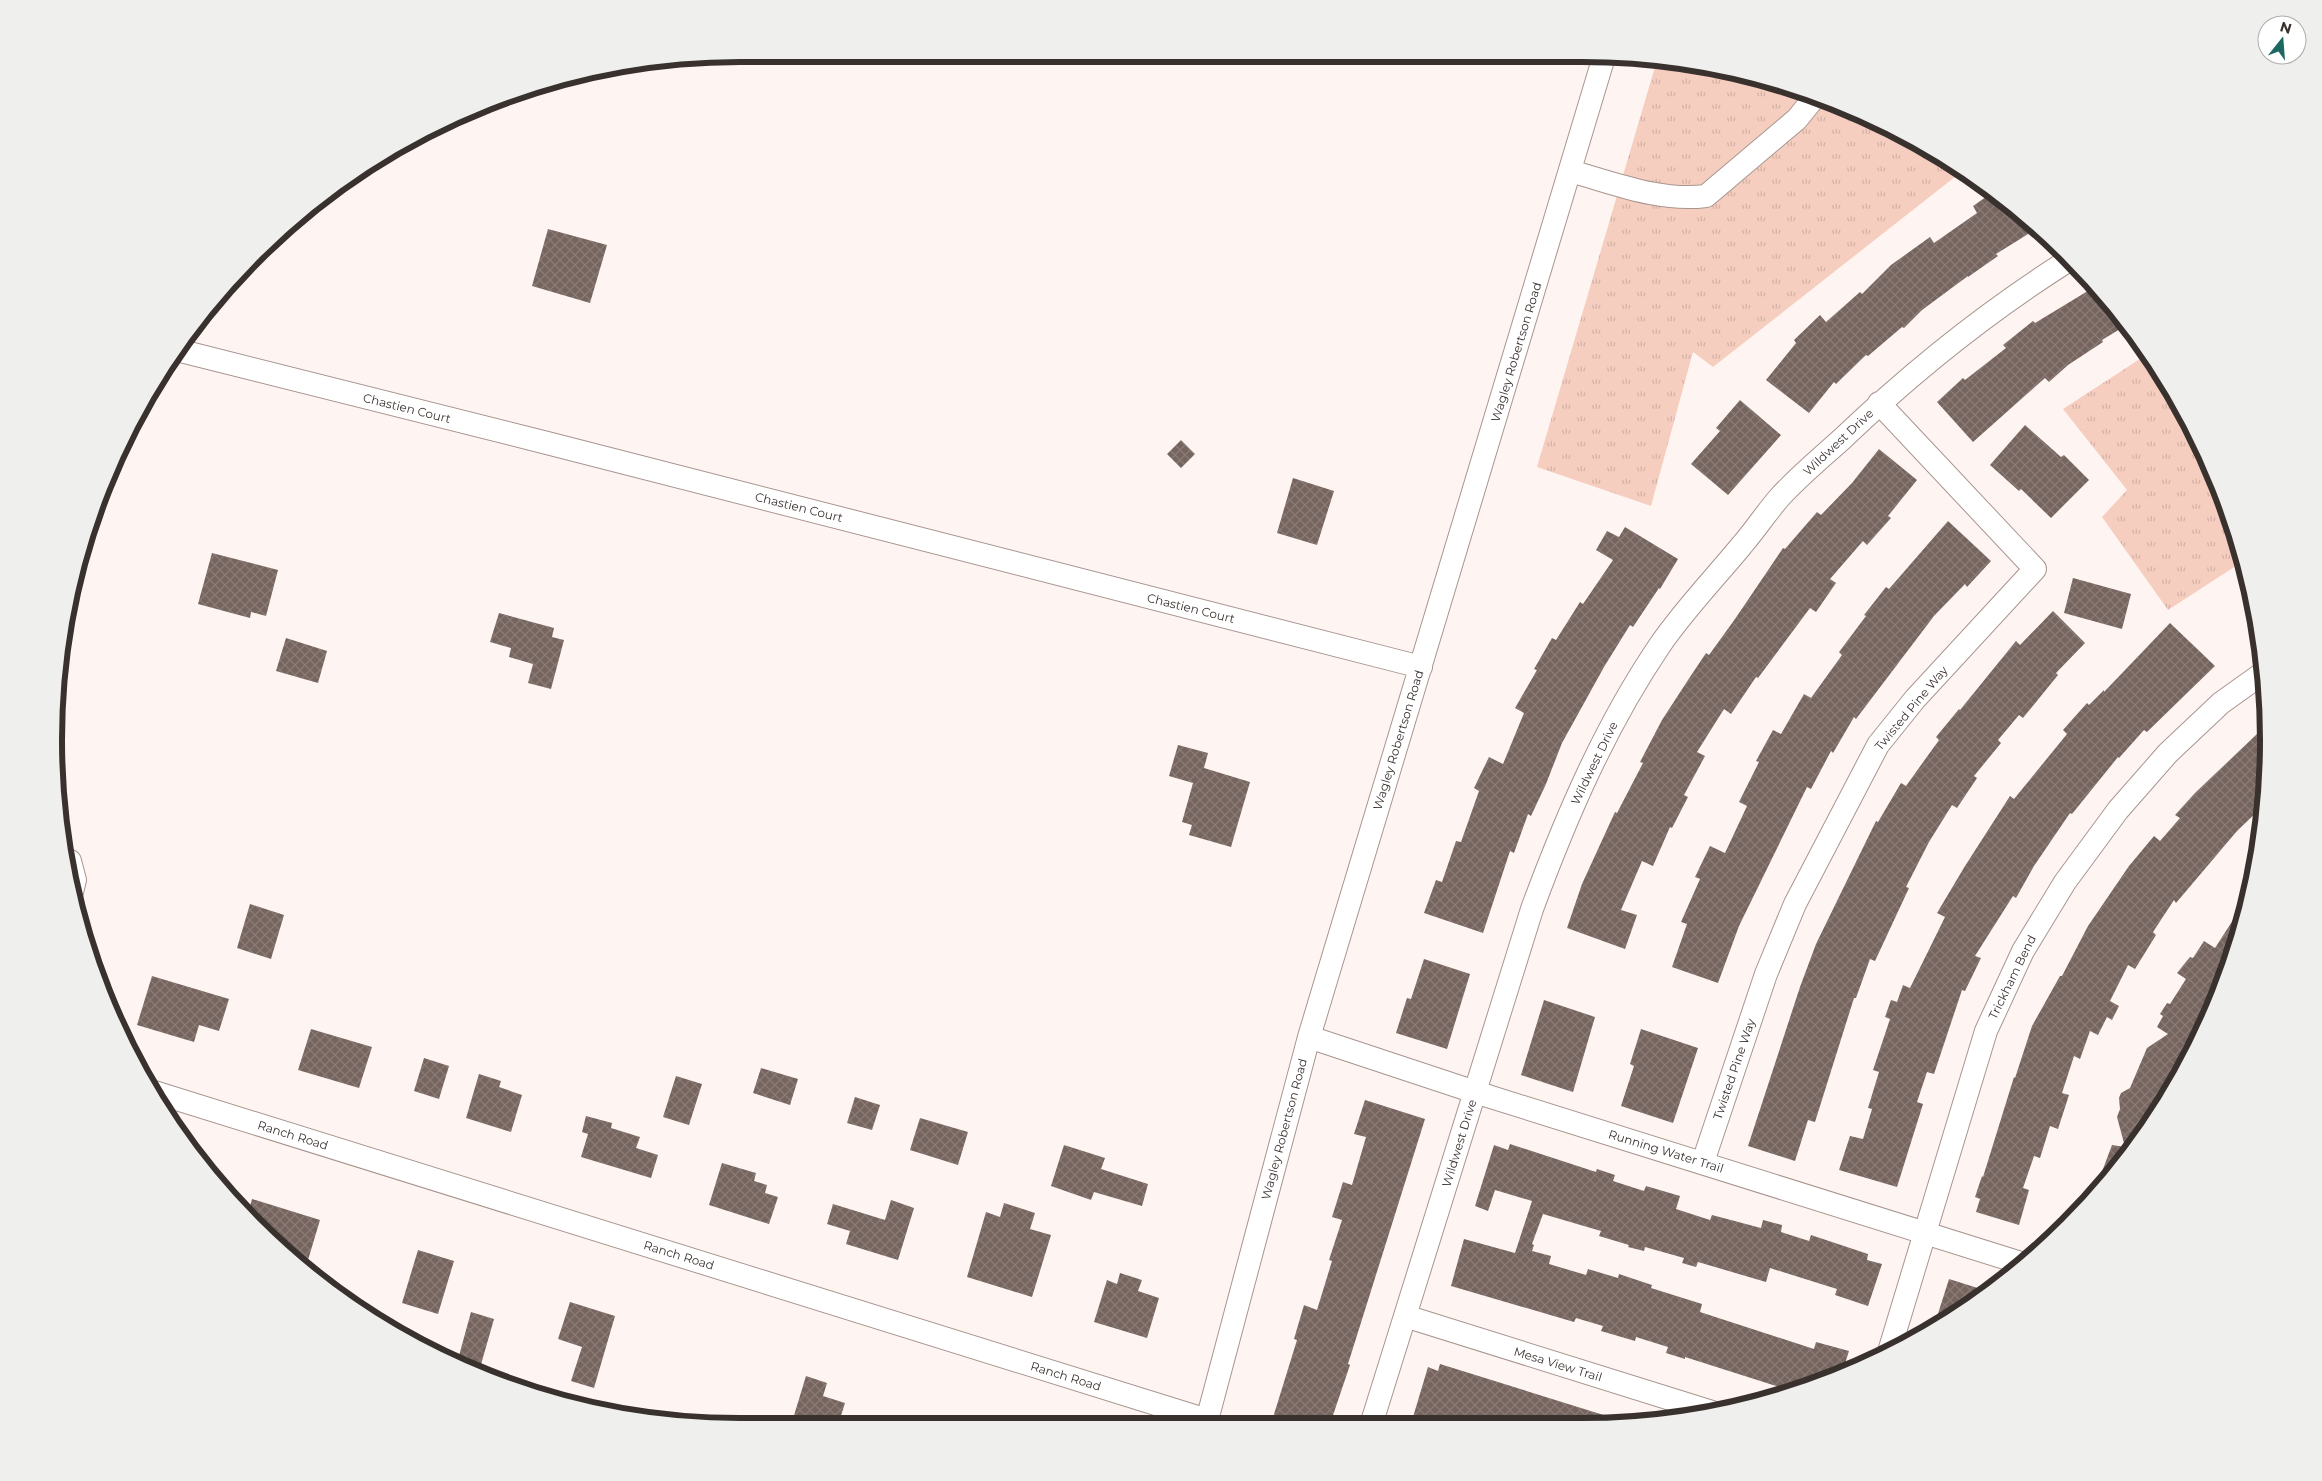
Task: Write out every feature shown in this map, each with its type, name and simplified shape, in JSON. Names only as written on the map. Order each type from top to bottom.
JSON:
[{"type":"street","name":"Wagley Robertson Road","points":[[1207,1418],[1309,1037],[1602,63]]},
{"type":"street","points":[[1570,171],[1654,194],[1690,198],[1706,196],[1797,119],[1810,102]]},
{"type":"street","name":"Wildwest Drive","points":[[1373,1418],[1532,909],[1557,843],[1586,777],[1619,713],[1660,645],[1781,496],[1879,403],[1934,355],[1976,322],[2063,263]]},
{"type":"street","name":"Chastien Court","points":[[186,352],[1421,667]]},
{"type":"street","name":"Twisted Pine Way","points":[[1703,1162],[1766,974],[1795,904],[1878,745],[1915,699],[2035,569],[1879,403]]},
{"type":"street","name":"Trickham Bend","points":[[1891,1343],[1986,1031],[2032,935],[2065,882],[2130,796],[2168,753],[2221,703],[2256,678]]},
{"type":"street","name":"Running Water Trail","points":[[1309,1037],[1474,1092],[1924,1231],[2015,1261]]},
{"type":"street","name":"Ranch Road","points":[[162,1094],[1193,1418]]},
{"type":"street","name":"Mesa View Trail","points":[[1405,1316],[1699,1408]]},
{"type":"green space","points":[[1655,67],[1714,76],[1799,98],[1881,132],[1920,153],[1956,176],[1713,367],[1693,352],[1651,506],[1537,467]]},
{"type":"green space","points":[[2141,358],[2169,402],[2190,441],[2224,523],[2236,566],[2168,610],[2102,517],[2127,490],[2063,409]]},
{"type":"building","points":[[1986,197],[2031,232],[1996,254],[1998,256],[1922,310],[1904,328],[1902,327],[1868,356],[1866,355],[1836,384],[1834,382],[1809,413],[1766,380],[1796,343],[1794,340],[1820,315],[1826,322],[1860,292],[1862,294],[1891,265],[1930,237],[1934,243],[1977,213],[1973,206]]},
{"type":"building","points":[[548,229],[607,245],[590,303],[532,286]]},
{"type":"building","points":[[2089,290],[2120,329],[2068,365],[2049,382],[2045,378],[1973,442],[1937,402],[1963,378],[1965,380],[2006,348],[2003,345],[2033,321],[2035,323]]},
{"type":"building","points":[[1740,400],[1781,435],[1728,495],[1691,464],[1720,431],[1716,428]]},
{"type":"building","points":[[2025,425],[2061,457],[2064,455],[2089,480],[2051,518],[2021,489],[2019,491],[1990,465]]},
{"type":"building","points":[[1181,440],[1195,454],[1181,468],[1167,454]]},
{"type":"building","points":[[1879,449],[1917,480],[1888,516],[1891,518],[1867,545],[1863,541],[1830,579],[1836,583],[1816,612],[1810,608],[1758,678],[1756,677],[1731,714],[1724,709],[1697,752],[1705,756],[1684,795],[1688,797],[1672,828],[1670,827],[1653,866],[1642,861],[1621,910],[1637,915],[1625,949],[1567,928],[1582,884],[1615,812],[1617,813],[1643,763],[1640,762],[1662,720],[1690,677],[1706,653],[1709,655],[1735,619],[1783,548],[1785,549],[1817,512],[1821,515],[1852,483]]},
{"type":"building","points":[[1293,478],[1334,491],[1317,545],[1277,533]]},
{"type":"building","points":[[1948,521],[1991,561],[1967,587],[1965,584],[1934,616],[1856,719],[1854,717],[1833,753],[1831,751],[1811,789],[1807,787],[1739,926],[1718,983],[1672,967],[1687,924],[1681,922],[1700,879],[1695,877],[1710,846],[1725,853],[1747,806],[1739,802],[1759,762],[1756,761],[1773,730],[1781,734],[1804,694],[1811,698],[1842,655],[1839,652],[1866,616],[1864,615],[1886,587],[1889,589]]},
{"type":"building","points":[[1625,527],[1678,559],[1660,589],[1633,627],[1630,625],[1604,667],[1562,743],[1531,816],[1528,814],[1514,853],[1510,851],[1483,933],[1424,913],[1436,880],[1442,882],[1456,841],[1461,842],[1479,791],[1474,788],[1489,757],[1503,764],[1524,713],[1515,708],[1537,670],[1534,669],[1552,638],[1556,640],[1580,602],[1583,604],[1613,560],[1596,550],[1607,531],[1619,537]]},
{"type":"building","points":[[212,553],[278,570],[266,616],[251,612],[250,618],[198,604]]},
{"type":"building","points":[[2073,578],[2131,594],[2122,629],[2064,613]]},
{"type":"building","points":[[2053,611],[2085,643],[2056,673],[2058,675],[2023,718],[2019,715],[1998,740],[2001,743],[1974,776],[1977,778],[1957,808],[1952,805],[1929,842],[1906,887],[1909,888],[1875,961],[1870,959],[1856,998],[1854,998],[1815,1122],[1808,1120],[1795,1161],[1748,1146],[1816,944],[1876,821],[1878,822],[1901,783],[1906,786],[1939,740],[1936,737],[2016,641],[2020,645]]},
{"type":"building","points":[[499,613],[554,628],[552,637],[564,640],[551,689],[528,683],[533,664],[509,657],[511,648],[490,642]]},
{"type":"building","points":[[2170,623],[2215,666],[2147,732],[2144,730],[2118,757],[2072,814],[2070,813],[2034,866],[2016,898],[2013,896],[1975,956],[1981,958],[1965,991],[1962,990],[1934,1074],[1927,1072],[1917,1102],[1923,1104],[1897,1187],[1839,1170],[1850,1136],[1863,1139],[1872,1109],[1868,1108],[1879,1072],[1873,1070],[1890,1019],[1885,1017],[1891,1000],[1897,1002],[1903,985],[1910,988],[1945,917],[1937,913],[1965,866],[2010,796],[2014,799],[2067,734],[2063,730],[2087,703],[2089,705],[2104,690],[2104,692]]},
{"type":"building","points":[[286,638],[327,651],[318,683],[276,671]]},
{"type":"building","points":[[2258,733],[2260,740],[2255,813],[2237,831],[2176,903],[2174,900],[2153,932],[2156,935],[2135,969],[2128,965],[2110,1001],[2119,1006],[2112,1020],[2107,1017],[2098,1035],[2090,1031],[2080,1059],[2074,1056],[2062,1093],[2069,1095],[2058,1129],[2050,1126],[2040,1158],[2034,1156],[2023,1188],[2029,1190],[2019,1225],[1976,1212],[1980,1199],[1975,1197],[2032,1026],[2060,976],[2062,976],[2088,926],[2129,866],[2154,836],[2160,841],[2180,818],[2175,815],[2195,793]]},
{"type":"building","points":[[1178,745],[1208,753],[1204,768],[1250,782],[1231,847],[1189,835],[1192,825],[1182,822],[1193,783],[1169,776]]},
{"type":"building","points":[[250,904],[284,915],[271,959],[237,948]]},
{"type":"building","points":[[2236,915],[2224,958],[2190,1040],[2169,1080],[2125,1145],[2117,1117],[2120,1109],[2119,1098],[2121,1093],[2130,1088],[2147,1048],[2168,1034],[2157,1027],[2163,1016],[2160,1014],[2167,1003],[2170,1004],[2186,979],[2177,973],[2190,957],[2193,958],[2204,941],[2215,948]]},
{"type":"building","points":[[1424,959],[1470,974],[1447,1049],[1396,1033],[1407,998],[1411,999]]},
{"type":"building","points":[[152,976],[229,999],[219,1031],[199,1025],[194,1042],[137,1025]]},
{"type":"building","points":[[1544,1000],[1595,1017],[1573,1092],[1521,1075]]},
{"type":"building","points":[[311,1029],[372,1047],[359,1088],[298,1070]]},
{"type":"building","points":[[1641,1029],[1698,1048],[1673,1123],[1621,1106],[1634,1066],[1630,1064]]},
{"type":"building","points":[[424,1058],[449,1066],[439,1099],[414,1091]]},
{"type":"building","points":[[761,1068],[798,1079],[790,1105],[753,1093]]},
{"type":"building","points":[[479,1074],[501,1081],[499,1087],[522,1095],[511,1132],[466,1118]]},
{"type":"building","points":[[676,1076],[702,1084],[689,1125],[663,1117]]},
{"type":"building","points":[[855,1097],[880,1105],[872,1130],[847,1123]]},
{"type":"building","points":[[1365,1100],[1425,1119],[1332,1418],[1273,1418],[1297,1340],[1294,1339],[1304,1305],[1317,1310],[1332,1261],[1329,1260],[1342,1220],[1332,1217],[1343,1182],[1352,1185],[1366,1137],[1354,1134]]},
{"type":"building","points":[[586,1116],[612,1123],[611,1128],[640,1137],[636,1148],[658,1155],[651,1178],[581,1157],[588,1134],[582,1132]]},
{"type":"building","points":[[920,1118],[968,1132],[958,1165],[910,1150]]},
{"type":"building","points":[[1510,1144],[1596,1172],[1597,1169],[1615,1175],[1613,1181],[1644,1191],[1646,1186],[1680,1196],[1676,1209],[1710,1220],[1712,1215],[1761,1228],[1763,1220],[1782,1225],[1781,1232],[1809,1241],[1811,1235],[1868,1254],[1867,1260],[1882,1264],[1868,1306],[1835,1295],[1837,1289],[1770,1268],[1766,1282],[1698,1262],[1696,1267],[1682,1263],[1684,1258],[1645,1247],[1644,1251],[1628,1247],[1629,1245],[1599,1236],[1601,1231],[1543,1214],[1532,1244],[1534,1245],[1532,1251],[1551,1256],[1549,1264],[1586,1275],[1588,1269],[1618,1278],[1619,1274],[1652,1285],[1651,1288],[1702,1304],[1700,1312],[1814,1349],[1816,1342],[1849,1351],[1844,1365],[1782,1388],[1685,1357],[1685,1359],[1666,1353],[1668,1347],[1636,1337],[1635,1341],[1601,1331],[1603,1326],[1576,1318],[1574,1322],[1451,1286],[1464,1239],[1515,1253],[1532,1201],[1495,1190],[1488,1211],[1475,1206],[1494,1145],[1508,1150]]},
{"type":"building","points":[[1064,1145],[1105,1158],[1101,1169],[1148,1184],[1142,1206],[1094,1192],[1091,1200],[1051,1186]]},
{"type":"building","points":[[2112,1145],[2124,1147],[2100,1177]]},
{"type":"building","points":[[722,1163],[756,1173],[754,1181],[767,1185],[765,1193],[778,1197],[769,1224],[709,1205]]},
{"type":"building","points":[[252,1199],[320,1220],[308,1262],[293,1250],[250,1208]]},
{"type":"building","points":[[891,1200],[914,1208],[898,1260],[846,1244],[850,1231],[827,1224],[833,1204],[885,1220]]},
{"type":"building","points":[[1004,1203],[1035,1213],[1030,1229],[1051,1235],[1032,1297],[967,1277],[986,1212],[1000,1217]]},
{"type":"building","points":[[418,1250],[454,1261],[438,1314],[402,1303]]},
{"type":"building","points":[[1120,1273],[1142,1280],[1138,1291],[1159,1298],[1147,1338],[1094,1322],[1107,1280],[1117,1284]]},
{"type":"building","points":[[1949,1279],[1979,1289],[1958,1304],[1937,1317]]},
{"type":"building","points":[[570,1302],[615,1316],[594,1388],[571,1381],[582,1347],[558,1339]]},
{"type":"building","points":[[471,1312],[494,1319],[480,1367],[459,1357]]},
{"type":"building","points":[[1440,1364],[1611,1417],[1413,1417],[1428,1367],[1438,1371]]},
{"type":"building","points":[[806,1376],[827,1383],[823,1396],[845,1403],[840,1418],[793,1418]]}]
